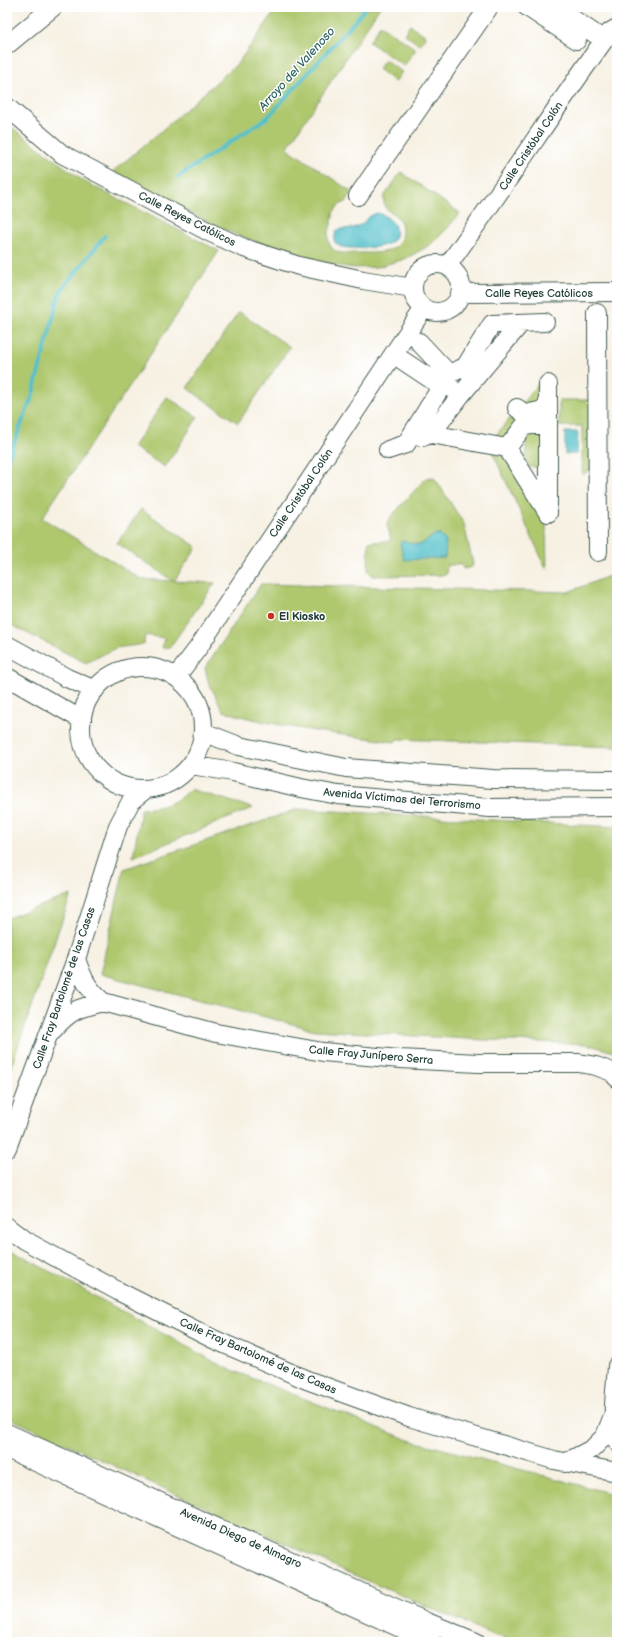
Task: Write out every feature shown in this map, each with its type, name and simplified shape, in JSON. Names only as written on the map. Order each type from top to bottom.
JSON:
[{"type":"street","points":[[7,45],[53,7]]},
{"type":"street","points":[[358,196],[489,7]]},
{"type":"street","points":[[527,7],[577,40]]},
{"type":"street","points":[[555,7],[611,34]]},
{"type":"street","name":"Calle Cristóbal Colón","points":[[447,266],[484,216],[611,34]]},
{"type":"street","name":"Calle Reyes Católicos","points":[[7,107],[62,154],[211,233],[244,248],[299,266],[363,280],[413,288]]},
{"type":"street","points":[[439,264],[447,266],[454,271],[461,285],[457,300],[446,310],[431,311],[424,308],[414,296],[414,280],[418,273],[424,268],[439,264]]},
{"type":"street","name":"Calle Reyes Católicos","points":[[460,293],[617,292]]},
{"type":"street","name":"Calle Cristóbal Colón","points":[[176,677],[198,648],[424,308]]},
{"type":"street","points":[[597,313],[598,552]]},
{"type":"street","points":[[406,444],[445,381],[465,367],[492,324],[545,322]]},
{"type":"street","points":[[388,450],[431,434],[460,396],[521,323]]},
{"type":"street","points":[[419,342],[445,381],[460,396]]},
{"type":"street","points":[[402,360],[445,381]]},
{"type":"street","points":[[431,434],[508,448],[548,513],[548,384]]},
{"type":"street","points":[[517,408],[525,414],[548,416]]},
{"type":"street","points":[[508,448],[524,426],[548,416]]},
{"type":"street","points":[[7,645],[67,678],[95,690]]},
{"type":"street","points":[[142,667],[160,670],[176,677],[188,688],[197,701],[202,716],[203,732],[199,750],[190,765],[173,780],[163,785],[146,789],[129,787],[112,781],[98,770],[88,755],[82,738],[82,720],[86,704],[95,690],[108,678],[124,670],[142,667]]},
{"type":"street","points":[[7,677],[82,720]]},
{"type":"street","points":[[203,732],[239,746],[346,768],[493,779],[617,780]]},
{"type":"street","name":"Avenida Víctimas del Terrorismo","points":[[190,765],[233,772],[338,795],[490,808],[617,808]]},
{"type":"street","name":"Calle Fray Bartolomé de las Casas","points":[[112,781],[120,800],[118,826]]},
{"type":"street","name":"Calle Fray Bartolomé de las Casas","points":[[7,1148],[76,959],[118,826],[131,801],[146,789]]},
{"type":"street","name":"Calle Fray Junípero Serra","points":[[76,959],[83,978],[91,992],[103,1002],[216,1033],[322,1052],[400,1059],[478,1063],[579,1063],[612,1072],[617,1078]]},
{"type":"street","points":[[49,1033],[65,1016],[84,1007],[103,1002]]},
{"type":"street","name":"Calle Fray Bartolomé de las Casas","points":[[7,1227],[24,1240],[118,1291],[213,1339],[307,1380],[409,1418],[565,1463],[617,1472]]},
{"type":"street","points":[[617,1366],[615,1412],[615,1437],[617,1442]]},
{"type":"street","points":[[565,1463],[592,1450],[606,1436],[615,1412]]},
{"type":"street","name":"Avenida Diego de Almagro","points":[[7,1433],[427,1622],[476,1642]]},
{"type":"street","name":"Avenida Diego de Almagro","points":[[7,1448],[431,1642]]},
{"type":"green space","points":[[278,7],[380,7],[287,148],[352,192],[346,202],[339,205],[333,213],[328,239],[333,249],[339,253],[373,253],[388,251],[394,248],[401,237],[401,223],[397,217],[385,207],[383,198],[401,172],[460,213],[446,230],[430,245],[405,259],[377,267],[355,268],[340,266],[282,251],[232,233],[110,174],[238,63]]},
{"type":"green space","points":[[380,25],[416,49],[404,66],[369,42]]},
{"type":"green space","points":[[410,25],[426,36],[420,45],[404,34]]},
{"type":"green space","points":[[385,60],[402,72],[395,82],[378,69]]},
{"type":"green space","points":[[7,124],[85,182],[219,251],[42,518],[141,579],[173,581],[117,543],[141,509],[197,547],[174,581],[215,583],[170,647],[162,648],[164,638],[145,635],[144,644],[116,648],[86,663],[7,623]]},
{"type":"green space","points":[[239,312],[290,347],[238,423],[187,388]]},
{"type":"green space","points":[[540,382],[546,408],[519,407]]},
{"type":"green space","points":[[167,397],[198,417],[165,467],[133,447]]},
{"type":"green space","points":[[559,400],[593,400],[592,469],[582,475],[582,426],[559,426]]},
{"type":"green space","points":[[516,411],[525,416],[508,443],[492,440]]},
{"type":"green space","points":[[526,428],[546,428],[546,467],[526,467]]},
{"type":"green space","points":[[490,447],[503,450],[546,521],[547,570]]},
{"type":"green space","points":[[432,477],[436,480],[464,524],[473,564],[472,567],[463,569],[462,565],[447,565],[446,575],[373,576],[368,571],[369,542],[391,541],[387,525],[389,519],[426,478]]},
{"type":"green space","points":[[617,573],[617,747],[397,739],[395,742],[308,730],[265,722],[223,711],[208,681],[205,668],[261,584],[568,592]]},
{"type":"green space","points":[[190,789],[253,808],[133,857],[141,809],[173,802],[179,799]]},
{"type":"green space","points":[[298,809],[617,827],[617,1053],[586,1044],[484,1040],[315,1030],[100,974],[124,869]]},
{"type":"green space","points":[[71,895],[7,1078],[7,918]]},
{"type":"green space","points":[[7,1248],[224,1367],[409,1440],[617,1495],[617,1642],[520,1642],[493,1635],[363,1579],[7,1417]]},
{"type":"water","points":[[377,213],[382,214],[390,220],[395,228],[396,233],[391,242],[382,246],[352,248],[341,247],[334,241],[336,231],[353,228]]},
{"type":"water","points":[[565,432],[578,432],[577,454],[565,454]]},
{"type":"water","points":[[436,534],[439,534],[446,541],[445,558],[404,560],[400,544],[402,541],[420,545]]},
{"type":"waterway","name":"Arroyo del Valenoso","points":[[178,177],[268,117],[366,7]]},
{"type":"waterway","name":"Arroyo del Valenoso","points":[[7,461],[32,397],[60,292],[105,236]]},
{"type":"place","name":"El Kiosko","points":[[271,616]]}]
